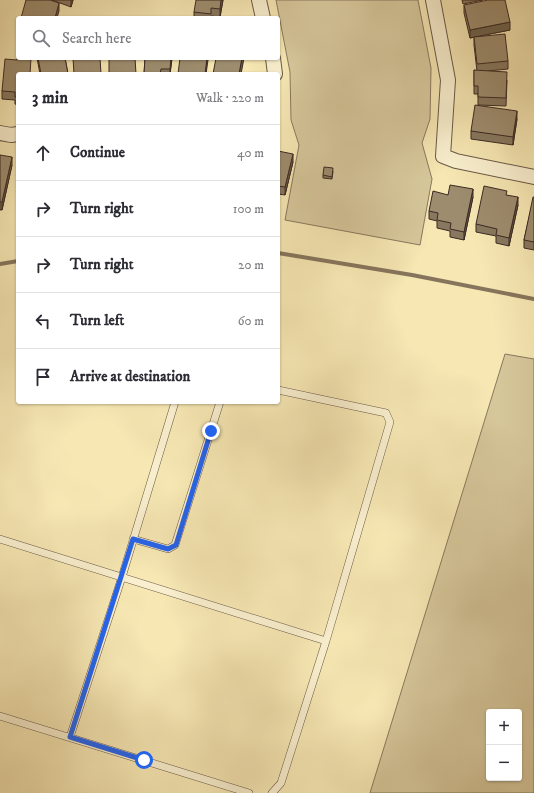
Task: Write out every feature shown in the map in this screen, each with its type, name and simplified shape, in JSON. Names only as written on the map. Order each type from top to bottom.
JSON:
[{"type":"street","points":[[259,0],[263,16]]},
{"type":"street","points":[[433,0],[448,80],[443,156],[456,162],[534,177]]},
{"type":"street","points":[[273,60],[275,72]]},
{"type":"street","points":[[0,133],[16,134]]},
{"type":"lane","points":[[272,793],[281,783],[326,641],[390,422],[386,413],[280,390]]},
{"type":"lane","points":[[70,737],[122,577],[174,404]]},
{"type":"lane","points":[[133,539],[168,549],[176,545],[219,404]]},
{"type":"lane","points":[[0,539],[326,641]]},
{"type":"lane","points":[[0,716],[249,793]]},
{"type":"shaded area","points":[[276,0],[418,0],[431,68],[430,119],[422,143],[432,179],[420,245],[285,220],[299,145],[291,120],[290,72]]},
{"type":"shaded area","points":[[505,354],[534,359],[534,793],[370,793]]},
{"type":"building","points":[[26,0],[50,0],[59,3],[56,16],[22,16]]},
{"type":"building","points":[[196,0],[221,0],[220,9],[211,8],[211,14],[194,12]]},
{"type":"building","points":[[488,0],[505,0],[510,22],[470,30],[464,5]]},
{"type":"building","points":[[505,34],[508,61],[477,64],[474,37]]},
{"type":"building","points":[[5,59],[31,60],[30,72],[16,72],[16,97],[15,92],[2,91]]},
{"type":"building","points":[[38,60],[65,60],[68,72],[41,72]]},
{"type":"building","points":[[73,60],[100,60],[101,72],[74,72]]},
{"type":"building","points":[[109,60],[135,60],[136,72],[109,72]]},
{"type":"building","points":[[145,60],[171,60],[170,69],[161,69],[160,72],[144,72]]},
{"type":"building","points":[[180,60],[207,60],[205,72],[178,72]]},
{"type":"building","points":[[216,60],[242,60],[239,72],[213,72]]},
{"type":"building","points":[[474,70],[507,72],[506,98],[478,97],[478,86],[474,86]]},
{"type":"building","points":[[475,105],[517,111],[513,137],[471,131]]},
{"type":"building","points":[[280,151],[293,154],[285,187],[280,186]]},
{"type":"building","points":[[0,155],[12,157],[2,202],[0,202]]},
{"type":"building","points":[[324,167],[333,168],[332,177],[323,175]]},
{"type":"building","points":[[450,185],[473,189],[464,232],[450,229],[451,223],[437,220],[438,213],[429,211],[433,191],[448,195]]},
{"type":"building","points":[[484,186],[507,191],[506,195],[518,197],[509,238],[496,235],[497,229],[476,224]]},
{"type":"building","points":[[534,197],[534,242],[524,240]]},
{"type":"waterway","points":[[280,253],[412,275],[534,299]]},
{"type":"waterway","points":[[0,264],[16,261]]},
{"type":"route","points":[[144,760],[70,737],[133,539],[168,549],[176,545],[211,431]]}]
